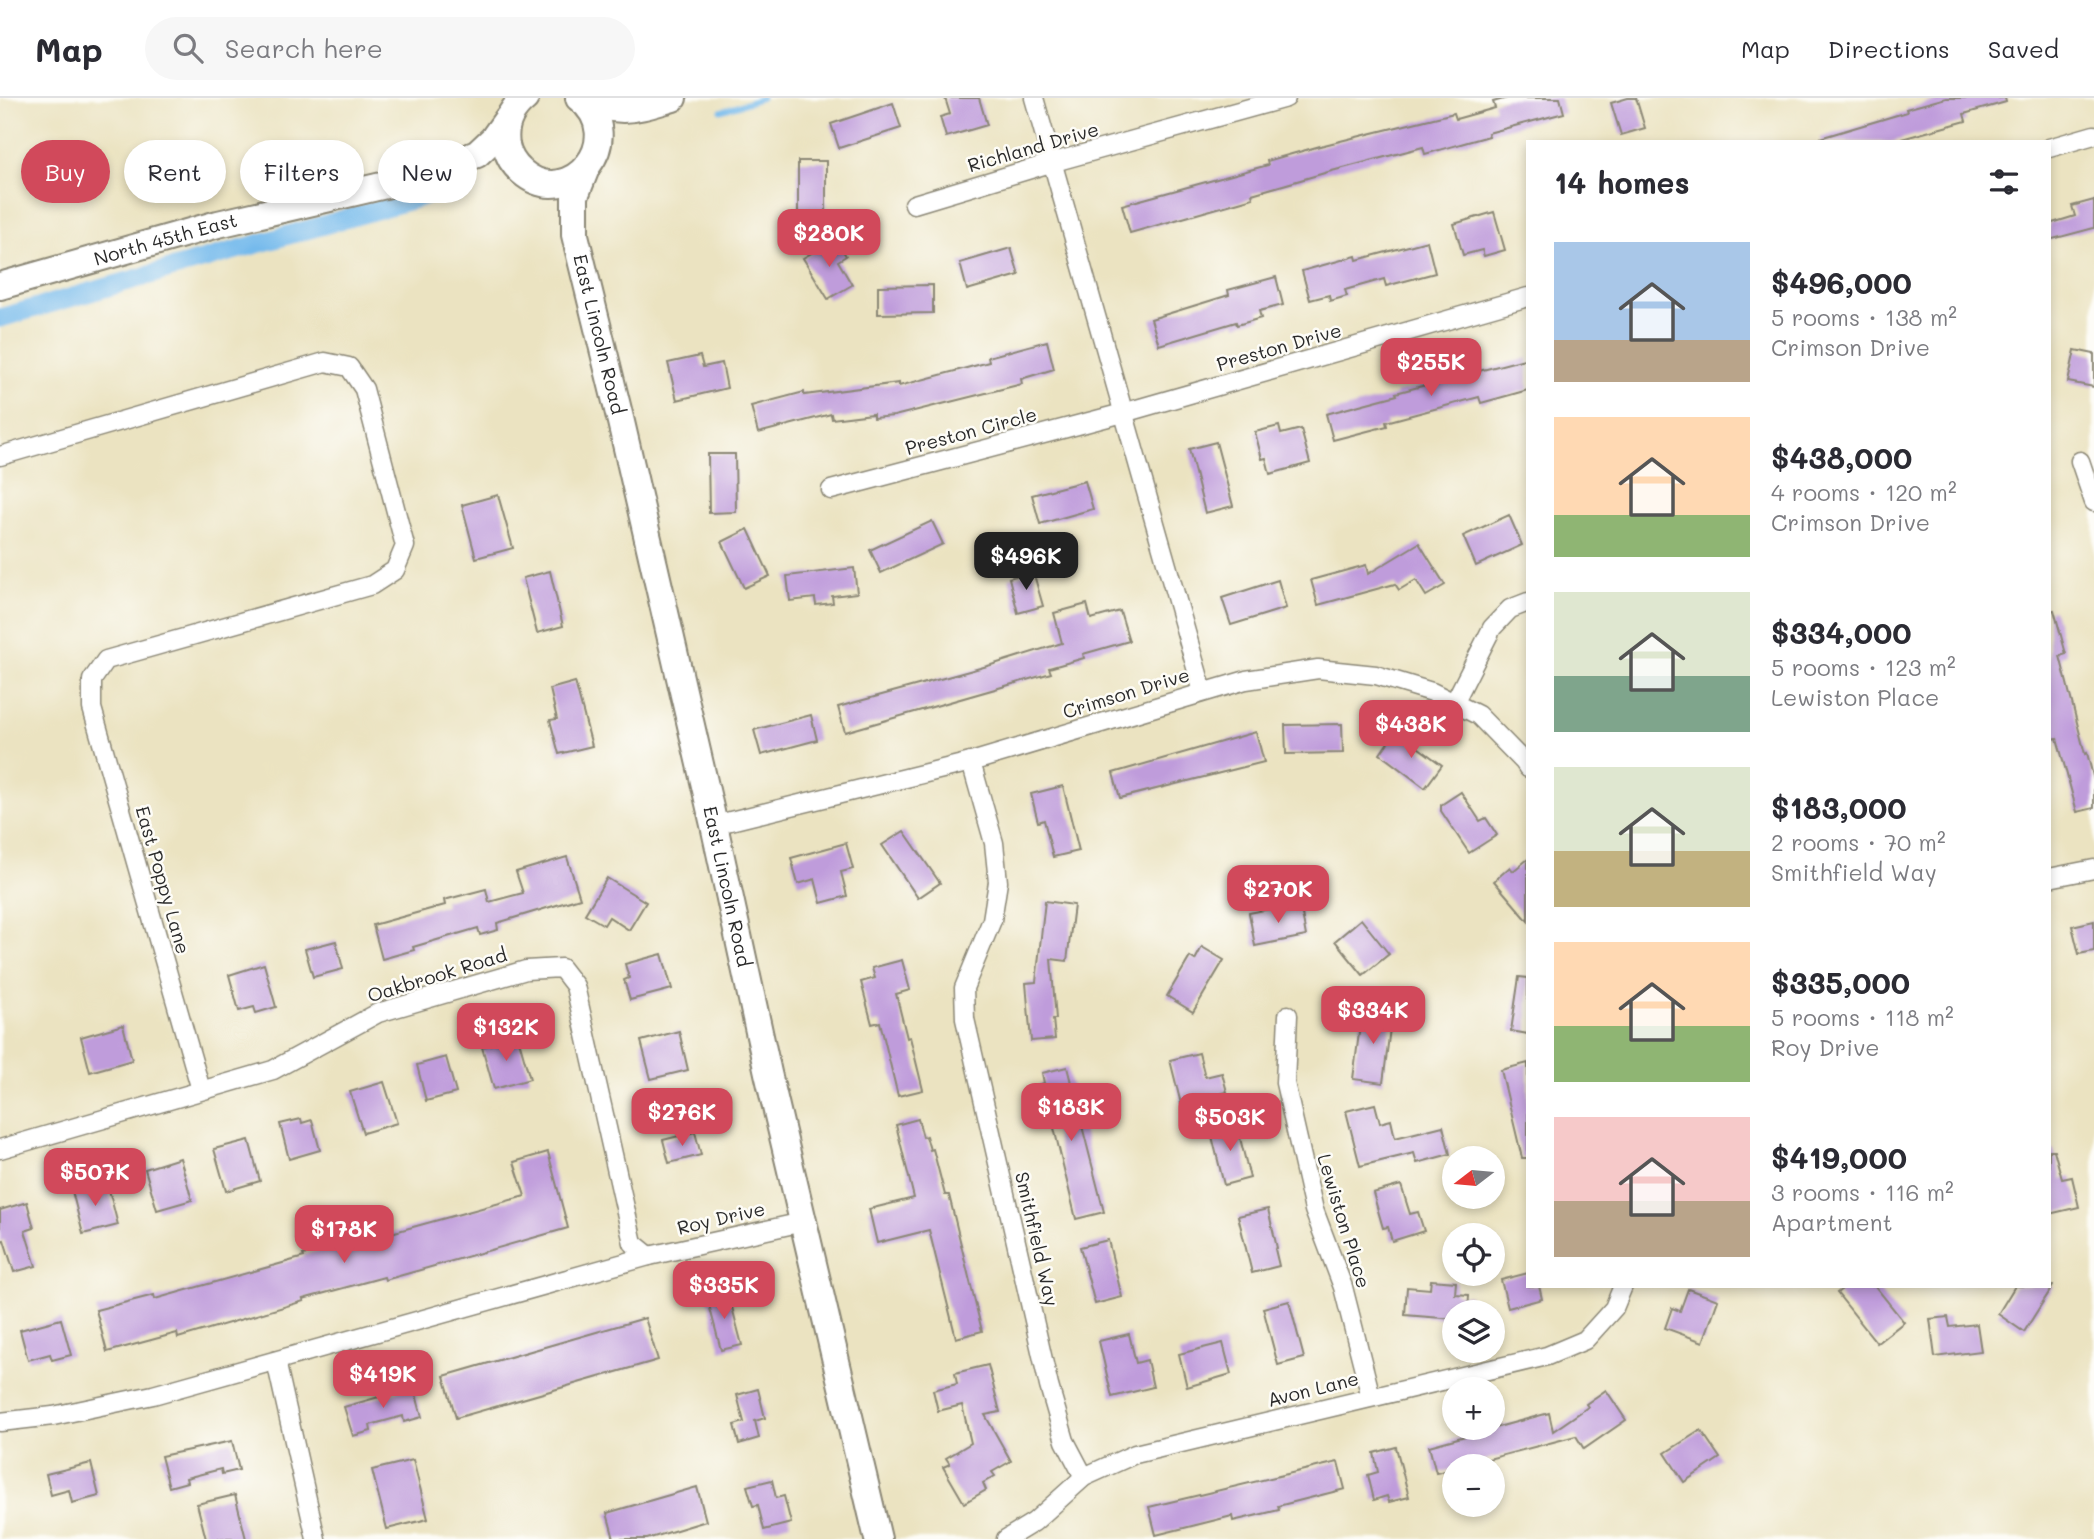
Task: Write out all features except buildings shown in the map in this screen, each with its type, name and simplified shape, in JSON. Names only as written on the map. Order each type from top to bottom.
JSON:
[{"type":"main road","points":[[580,98],[614,110],[628,110],[673,98]]},
{"type":"main road","points":[[580,98],[595,117],[599,132],[598,147]]},
{"type":"main road","name":"East Lincoln Road","points":[[517,105],[505,133],[506,149],[513,164],[560,207],[575,235]]},
{"type":"main road","name":"North 45th East","points":[[477,153],[493,139],[517,105]]},
{"type":"main road","points":[[598,147],[617,123],[645,106]]},
{"type":"main road","name":"East Lincoln Road","points":[[598,147],[593,160],[584,170],[575,196],[575,235],[621,422],[878,1539]]},
{"type":"main road","name":"North 45th East","points":[[477,162],[500,164],[531,178]]},
{"type":"main road","points":[[531,178],[563,182],[575,178],[584,170]]},
{"type":"main road","name":"North 45th East","points":[[0,286],[218,224],[378,187]]},
{"type":"street","points":[[1034,98],[1203,692]]},
{"type":"street","name":"Richland Drive","points":[[914,204],[1286,98]]},
{"type":"street","points":[[2051,147],[2094,135]]},
{"type":"street","name":"Preston Drive","points":[[1123,413],[1526,299]]},
{"type":"street","name":"East Poppy Lane","points":[[0,456],[325,362],[349,367],[364,389],[405,547],[395,570],[372,585],[106,660],[92,681],[92,708],[201,1090]]},
{"type":"street","name":"Preston Circle","points":[[831,490],[1123,413]]},
{"type":"street","points":[[2080,461],[2094,502]]},
{"type":"street","points":[[1454,703],[1492,628],[1510,609],[1526,604]]},
{"type":"street","name":"Crimson Drive","points":[[714,825],[971,762],[1246,680],[1318,669],[1376,675],[1432,692],[1478,715],[1526,766]]},
{"type":"street","name":"Smithfield Way","points":[[971,762],[994,843],[998,882],[992,920],[964,988],[965,1019],[1049,1385],[1065,1441],[1084,1477]]},
{"type":"street","points":[[2051,878],[2094,869]]},
{"type":"street","name":"Oakbrook Road","points":[[0,1149],[273,1070],[378,1013],[526,970],[561,968],[575,986],[634,1243],[649,1256]]},
{"type":"street","name":"Lewiston Place","points":[[1287,1015],[1285,1083],[1314,1210],[1343,1287],[1371,1397]]},
{"type":"street","name":"Roy Drive","points":[[0,1422],[53,1416],[153,1395],[649,1256],[803,1222]]},
{"type":"street","name":"Avon Lane","points":[[1006,1539],[1034,1522],[1084,1477],[1135,1454],[1547,1356],[1585,1340],[1614,1308],[1622,1288]]},
{"type":"street","points":[[276,1361],[316,1539]]},
{"type":"waterway","points":[[721,111],[762,98]]},
{"type":"waterway","points":[[0,318],[400,203]]}]
